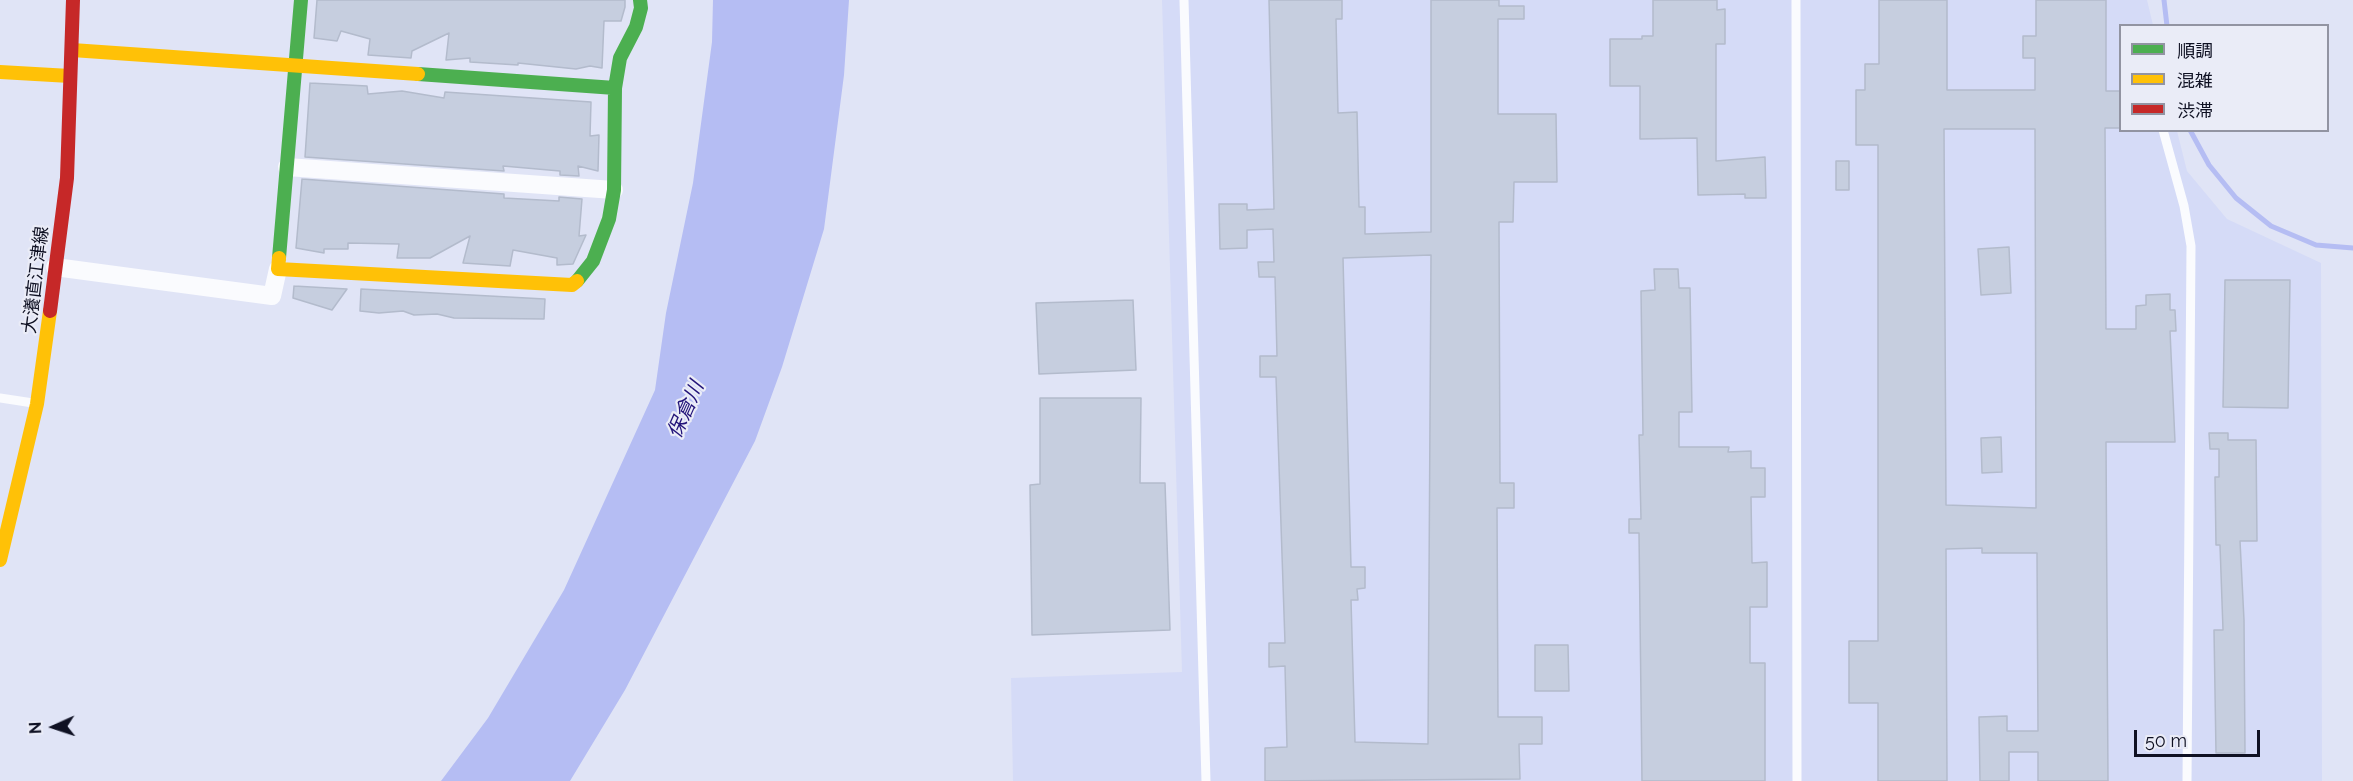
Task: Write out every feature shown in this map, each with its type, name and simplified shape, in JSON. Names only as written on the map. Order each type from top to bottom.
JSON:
[{"type":"street","name":"大瀁直江津線","points":[[0,560],[37,404],[67,178],[73,0]]},
{"type":"street","points":[[55,267],[272,296],[278,268],[301,0]]},
{"type":"street","points":[[278,268],[572,285],[583,277],[609,219],[614,190],[615,88],[620,58],[636,27],[641,8],[640,0]]},
{"type":"street","points":[[72,50],[615,88]]},
{"type":"street","points":[[0,72],[70,76]]},
{"type":"street","points":[[287,167],[614,190]]},
{"type":"lane","points":[[1184,0],[1206,781]]},
{"type":"lane","points":[[1796,0],[1797,781]]},
{"type":"lane","points":[[2164,132],[2184,206],[2191,246],[2187,781]]},
{"type":"lane","points":[[0,398],[37,404]]},
{"type":"shaded area","points":[[1162,0],[2147,0],[2153,24],[2119,24],[2119,132],[2177,132],[2187,171],[2227,219],[2321,263],[2322,781],[1013,781],[1011,678],[1182,672]]},
{"type":"water","name":"保倉川","points":[[713,0],[849,0],[844,75],[824,229],[782,367],[755,441],[625,690],[570,781],[441,781],[488,718],[564,590],[655,390],[666,313],[693,183],[712,42]]},
{"type":"building","points":[[317,0],[625,0],[625,7],[621,21],[604,21],[602,68],[590,66],[576,69],[518,63],[518,65],[470,62],[470,58],[446,60],[449,33],[412,51],[411,58],[368,55],[370,39],[341,31],[337,41],[314,38]]},
{"type":"building","points":[[1269,0],[1342,0],[1342,19],[1336,19],[1338,113],[1357,112],[1359,207],[1365,207],[1365,234],[1431,232],[1431,0],[1499,0],[1499,6],[1524,6],[1524,19],[1498,19],[1498,114],[1556,114],[1557,182],[1514,182],[1513,222],[1499,222],[1500,483],[1514,483],[1514,508],[1497,508],[1498,717],[1542,717],[1542,744],[1519,744],[1520,779],[1265,781],[1265,748],[1287,747],[1285,666],[1269,667],[1269,643],[1285,643],[1276,377],[1260,377],[1260,356],[1277,356],[1275,277],[1259,277],[1258,262],[1274,262],[1273,229],[1247,230],[1247,248],[1220,249],[1219,204],[1247,204],[1247,210],[1274,209]],"holes":[[[1431,255],[1428,744],[1355,742],[1351,600],[1358,600],[1357,589],[1365,588],[1365,567],[1351,567],[1343,258]]]},
{"type":"building","points":[[1653,0],[1717,0],[1717,10],[1725,9],[1725,44],[1716,44],[1716,161],[1765,157],[1766,198],[1745,198],[1745,194],[1698,195],[1697,138],[1640,139],[1640,86],[1610,86],[1610,39],[1642,39],[1642,36],[1653,36]]},
{"type":"building","points":[[1879,0],[1947,0],[1947,90],[2035,90],[2035,58],[2023,58],[2023,36],[2036,36],[2036,0],[2106,0],[2106,91],[2119,91],[2119,128],[2105,128],[2106,329],[2136,329],[2136,306],[2146,305],[2146,295],[2170,294],[2170,310],[2175,310],[2176,331],[2170,331],[2175,442],[2106,442],[2108,781],[2038,781],[2038,752],[2009,752],[2009,781],[1980,781],[1979,717],[2007,716],[2007,731],[2038,731],[2037,553],[1982,553],[1982,548],[1946,549],[1947,781],[1878,781],[1878,703],[1849,703],[1849,641],[1878,641],[1878,145],[1856,145],[1856,90],[1865,90],[1865,64],[1879,64]],"holes":[[[1944,129],[2035,129],[2036,508],[1946,505]]]},
{"type":"building","points":[[310,83],[367,86],[368,94],[402,91],[444,98],[445,92],[591,102],[590,136],[599,135],[598,171],[578,166],[579,176],[560,175],[560,171],[503,166],[504,171],[305,157]]},
{"type":"building","points":[[1836,161],[1849,161],[1849,190],[1836,190]]},
{"type":"building","points":[[302,179],[504,194],[504,198],[559,201],[559,197],[582,199],[579,236],[586,235],[573,264],[557,265],[557,258],[513,250],[510,266],[463,263],[470,236],[430,258],[397,258],[399,244],[348,243],[348,249],[324,249],[324,253],[296,248]]},
{"type":"building","points":[[2009,247],[2011,293],[1981,295],[1978,249]]},
{"type":"building","points":[[1654,269],[1678,269],[1679,288],[1690,288],[1692,412],[1679,412],[1679,447],[1729,447],[1728,452],[1751,451],[1751,468],[1765,468],[1765,497],[1751,497],[1752,563],[1767,562],[1767,607],[1750,607],[1750,663],[1765,663],[1765,781],[1642,781],[1639,533],[1629,533],[1629,519],[1641,519],[1639,435],[1643,435],[1641,291],[1655,290]]},
{"type":"building","points":[[2225,280],[2290,280],[2288,408],[2223,407]]},
{"type":"building","points":[[294,286],[347,289],[332,310],[293,298]]},
{"type":"building","points":[[361,289],[545,299],[544,319],[454,318],[437,314],[414,315],[403,311],[379,313],[360,311]]},
{"type":"building","points":[[1133,300],[1136,370],[1039,374],[1036,303]]},
{"type":"building","points":[[1040,398],[1141,398],[1140,483],[1165,483],[1170,630],[1032,635],[1030,485],[1040,484]]},
{"type":"building","points":[[2209,433],[2228,433],[2228,440],[2256,440],[2257,541],[2240,541],[2244,620],[2245,753],[2216,753],[2214,630],[2223,630],[2220,545],[2216,545],[2215,477],[2219,477],[2219,449],[2210,449]]},
{"type":"building","points":[[2001,437],[2002,472],[1982,473],[1981,438]]},
{"type":"building","points":[[1535,645],[1568,645],[1569,691],[1535,691]]},
{"type":"waterway","points":[[2164,0],[2167,24]]},
{"type":"waterway","points":[[2191,132],[2209,165],[2236,198],[2271,226],[2316,245],[2353,248]]},
{"type":"traffic: fast","points":[[279,258],[301,0]]},
{"type":"traffic: fast","points":[[577,281],[593,261],[609,219],[614,190],[615,88],[620,58],[636,27],[641,8],[640,0]]},
{"type":"traffic: fast","points":[[418,74],[615,88]]},
{"type":"traffic: slow","points":[[72,50],[418,74]]},
{"type":"traffic: slow","points":[[0,72],[70,76]]},
{"type":"traffic: slow","points":[[279,258],[278,269],[572,285],[577,281]]},
{"type":"traffic: slow","points":[[0,560],[37,404],[50,311]]},
{"type":"traffic: jam","points":[[50,311],[67,178],[73,0]]}]
